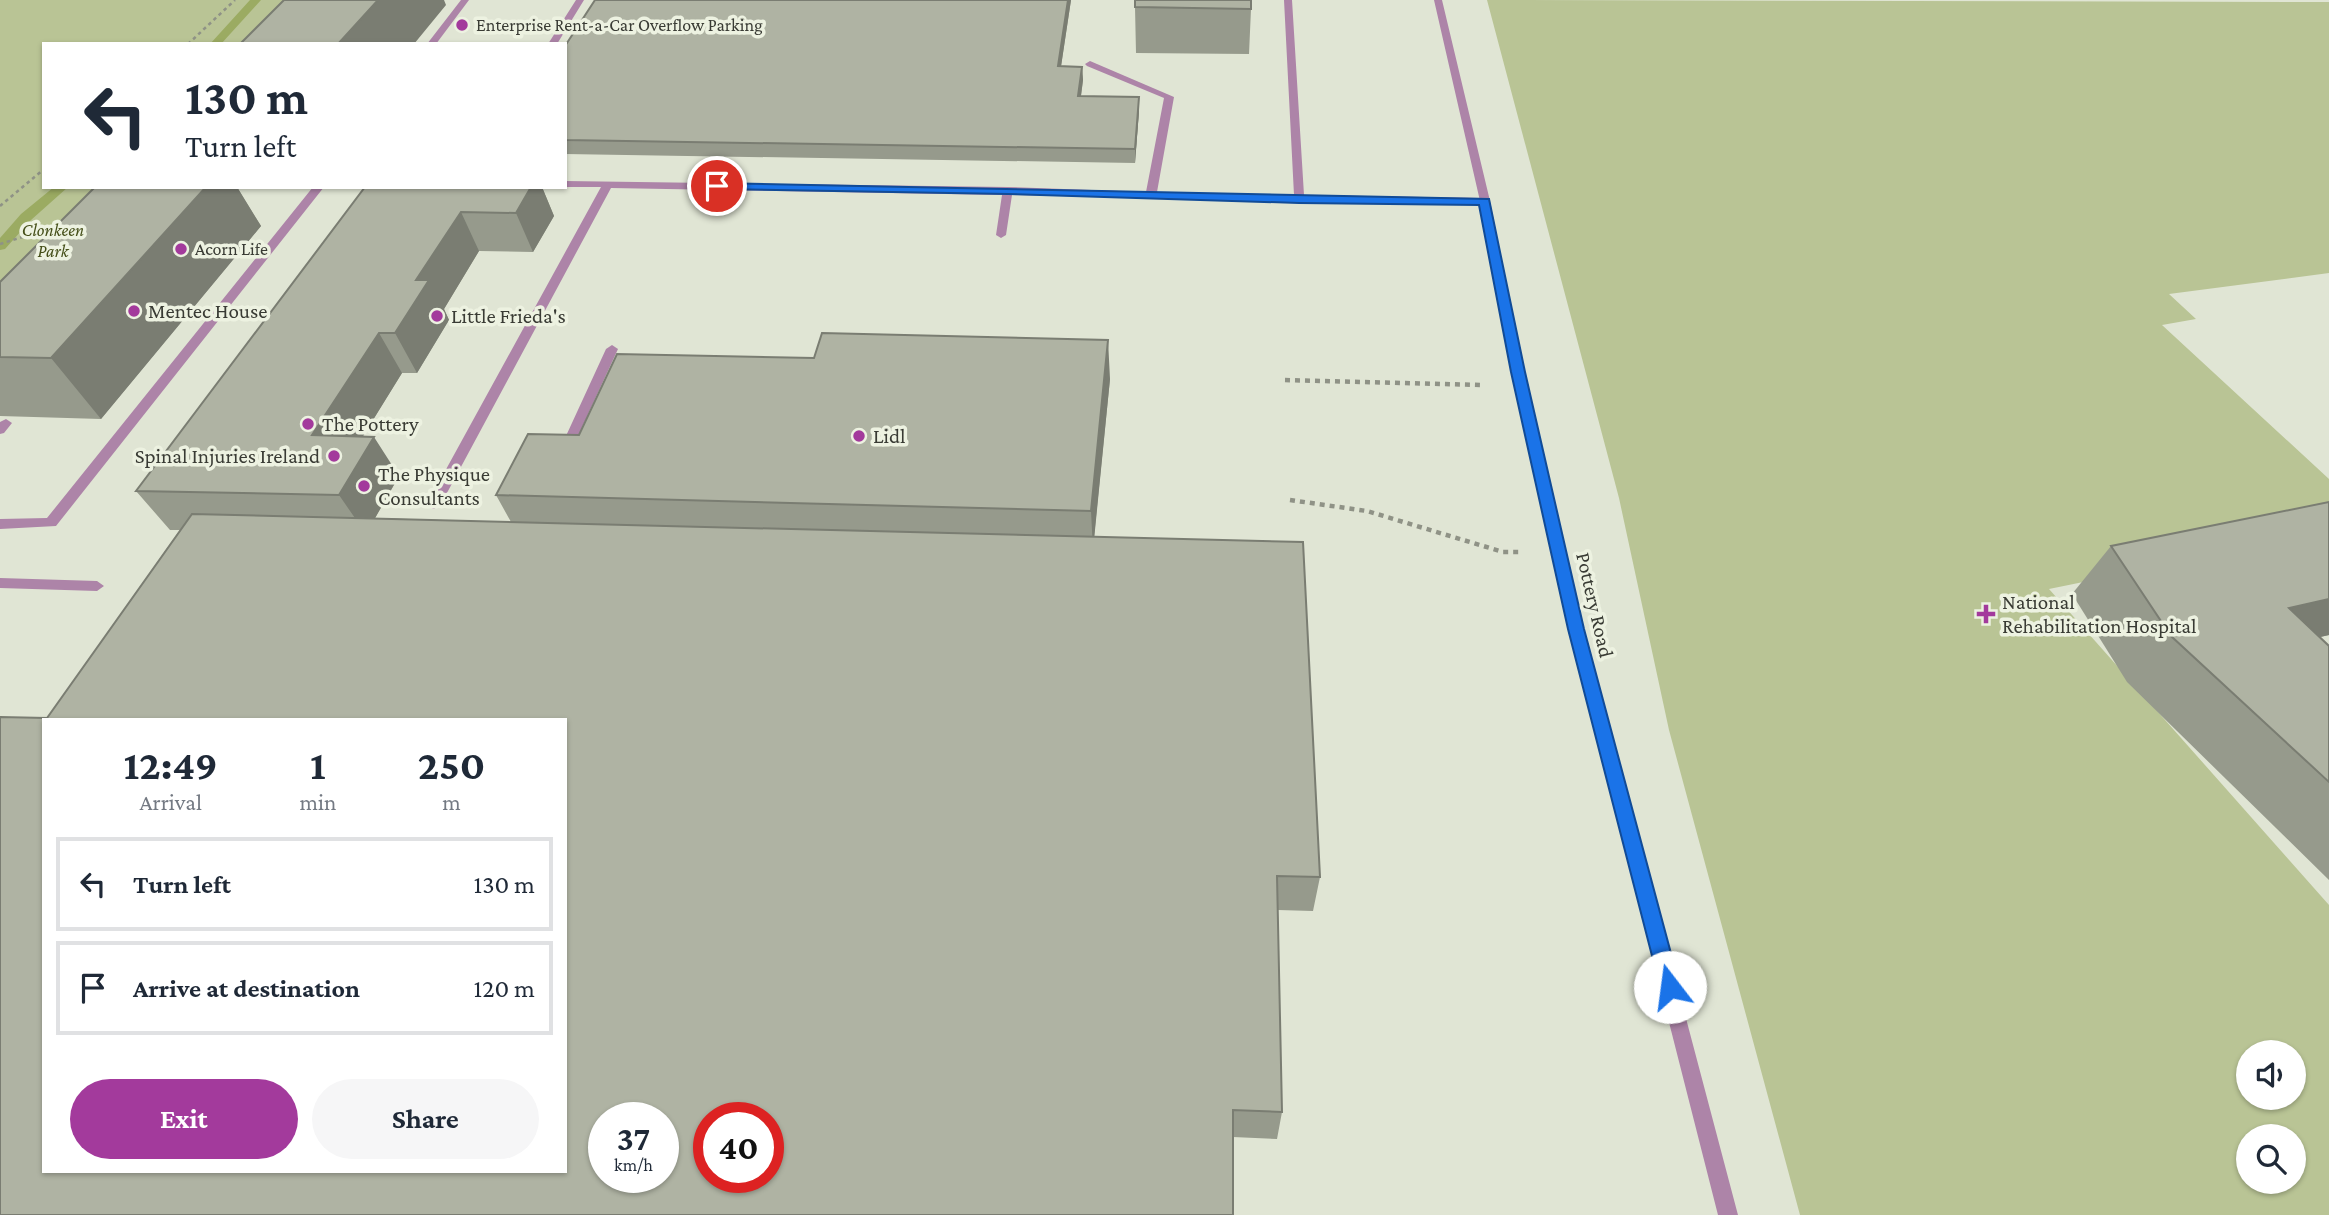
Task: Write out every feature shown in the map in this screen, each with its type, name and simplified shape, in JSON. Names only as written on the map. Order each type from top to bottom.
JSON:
[{"type":"street","points":[[433,42],[465,0]]},
{"type":"street","points":[[553,42],[580,0]]},
{"type":"street","points":[[1288,0],[1299,200]]},
{"type":"street","name":"Pottery Road","points":[[1438,0],[1485,201],[1522,386],[1580,645],[1728,1215]]},
{"type":"street","points":[[1090,64],[1169,97],[1151,195]]},
{"type":"street","points":[[567,184],[1008,190],[1299,200],[1485,201]]},
{"type":"street","points":[[434,504],[607,184]]},
{"type":"street","points":[[0,524],[51,523],[317,189]]},
{"type":"street","points":[[1001,234],[1008,190]]},
{"type":"street","points":[[558,467],[612,349]]},
{"type":"street","points":[[0,583],[97,586]]},
{"type":"path","points":[[190,42],[235,0]]},
{"type":"path","points":[[0,206],[42,171]]},
{"type":"path","points":[[0,244],[68,223]]},
{"type":"path","points":[[1285,380],[1522,386]]},
{"type":"path","points":[[1290,499],[1367,511],[1503,552],[1559,553]]},
{"type":"green space","name":"Clonkeen Park","points":[[0,0],[339,0],[301,42],[42,42],[42,189],[169,189],[0,378]]},
{"type":"green space","name":"National Rehabilitation Hospital","points":[[1487,0],[2329,2],[2329,273],[2169,294],[2196,319],[2162,325],[2329,479],[2329,532],[2049,589],[2329,905],[2329,1215],[1800,1215],[1669,730],[1619,498]]},
{"type":"building","points":[[284,0],[378,0],[340,42],[242,42]]},
{"type":"building","points":[[595,0],[1068,0],[1058,66],[1082,67],[1078,96],[1139,97],[1135,149],[567,140],[567,43]]},
{"type":"building","points":[[1135,0],[1251,0],[1251,9],[1135,7]]},
{"type":"building","points":[[93,189],[204,189],[51,358],[0,357],[0,282]]},
{"type":"building","points":[[363,189],[530,189],[516,213],[461,212],[416,280],[429,280],[395,333],[379,333],[312,435],[374,437],[339,495],[136,491]]},
{"type":"building","name":"Lidl","points":[[822,333],[1108,340],[1091,511],[496,495],[528,434],[579,435],[617,354],[814,358]]},
{"type":"building","points":[[2329,502],[2329,599],[2289,608],[2329,646],[2329,782],[2171,636],[2111,546]]},
{"type":"building","points":[[192,514],[1303,542],[1320,877],[1277,876],[1282,1112],[1233,1110],[1233,1215],[0,1215],[0,717],[47,718]]},
{"type":"waterway","points":[[217,42],[256,0]]},
{"type":"waterway","points":[[0,246],[26,217],[60,189]]},
{"type":"place","name":"Enterprise Rent-a-Car Overflow Parking","points":[[462,25]]},
{"type":"place","name":"Acorn Life","points":[[181,249]]},
{"type":"place","name":"Mentec House","points":[[134,311]]},
{"type":"place","name":"Little Frieda's","points":[[437,316]]},
{"type":"place","name":"The Pottery","points":[[308,424]]},
{"type":"place","name":"Lidl","points":[[859,436]]},
{"type":"place","name":"Spinal Injuries Ireland","points":[[334,456]]},
{"type":"place","name":"The Physique Consultants","points":[[364,486]]},
{"type":"place","name":"National Rehabilitation Hospital","points":[[1986,614]]},
{"type":"route","points":[[717,186],[1008,190],[1299,200],[1485,201],[1518,372],[1576,629],[1670,987]]}]
